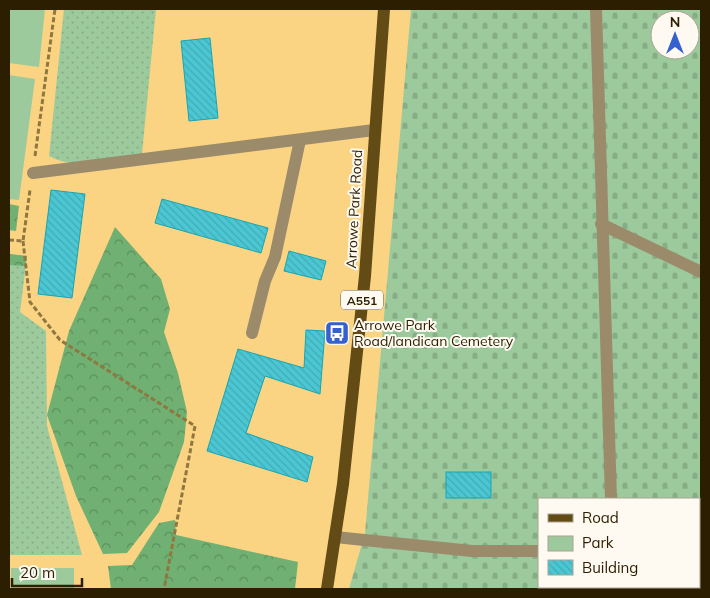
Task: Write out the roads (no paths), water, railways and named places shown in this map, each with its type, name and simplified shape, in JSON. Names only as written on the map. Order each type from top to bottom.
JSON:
[{"type":"main road","name":"Arrowe Park Road","points":[[328,589],[343,484],[365,276],[384,9]]},
{"type":"lane","points":[[596,9],[601,224],[611,498]]},
{"type":"lane","points":[[33,173],[374,130]]},
{"type":"lane","points":[[252,333],[265,281],[275,257],[300,140]]},
{"type":"lane","points":[[601,224],[701,272]]},
{"type":"lane","points":[[335,537],[472,551],[538,551]]},
{"type":"place","name":"Arrowe Park Road/landican Cemetery","points":[[337,333]]}]
